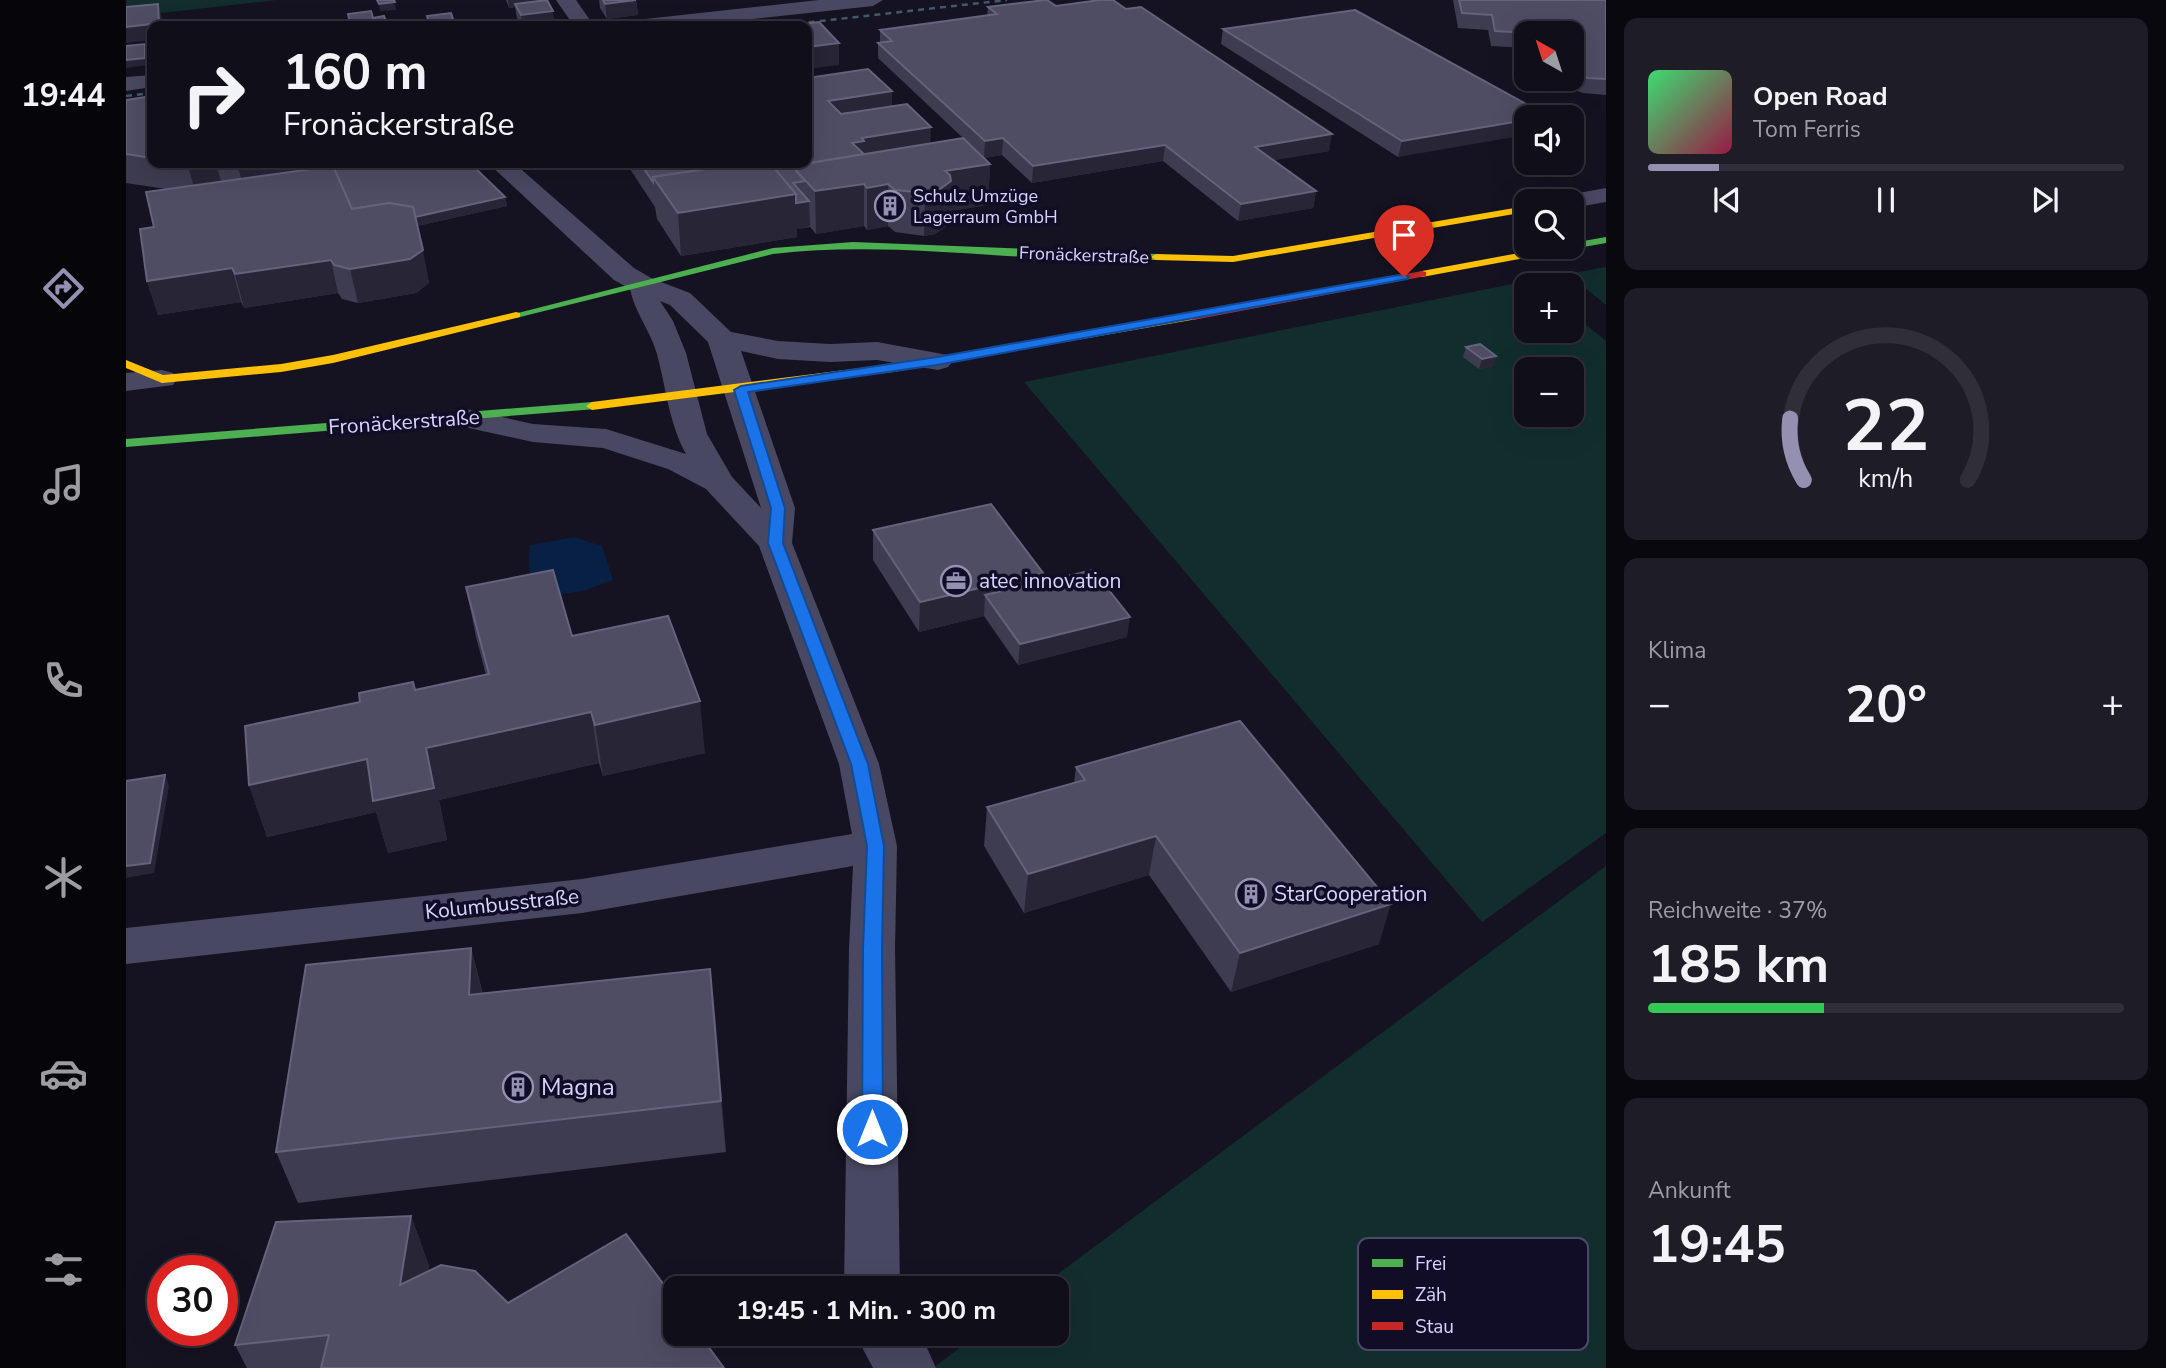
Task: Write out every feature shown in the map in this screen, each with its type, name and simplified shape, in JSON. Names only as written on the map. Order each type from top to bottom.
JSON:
[{"type":"street","points":[[566,0],[581,21]]},
{"type":"street","points":[[678,21],[873,0]]},
{"type":"street","points":[[126,83],[147,81]]},
{"type":"street","points":[[506,168],[624,274],[643,285],[680,299],[722,339],[778,508],[775,543]]},
{"type":"street","points":[[1584,199],[1606,195]]},
{"type":"street","name":"Fronäckerstraße","points":[[126,382],[234,373],[333,359],[773,251],[814,245],[853,244],[1013,253],[1233,259],[1514,211]]},
{"type":"street","name":"Fronäckerstraße","points":[[1584,244],[1606,240]]},
{"type":"street","name":"Fronäckerstraße","points":[[126,443],[466,418],[741,390],[937,361],[1514,256]]},
{"type":"street","points":[[643,285],[648,309],[659,321],[671,353],[691,434],[718,482],[775,543],[859,764],[876,846],[872,949],[872,1276]]},
{"type":"street","points":[[722,339],[778,350],[830,354],[877,351],[937,361]]},
{"type":"street","name":"Fronäckerstraße","points":[[126,364],[162,379]]},
{"type":"street","points":[[466,418],[533,433],[606,439],[679,462],[718,482]]},
{"type":"street","name":"Kolumbusstraße","points":[[126,946],[582,896],[876,846]]},
{"type":"street","points":[[891,1346],[907,1368]]},
{"type":"green space","points":[[126,0],[277,0],[126,17]]},
{"type":"green space","points":[[1606,267],[1606,305],[1584,287],[1584,273],[1573,273]]},
{"type":"green space","points":[[1514,284],[1514,343],[1584,343],[1584,323],[1606,341],[1606,833],[1482,922],[1024,382]]},
{"type":"green space","points":[[1606,866],[1606,1368],[933,1368],[962,1346],[1069,1346],[1069,1276],[1055,1276]]},
{"type":"water","points":[[574,537],[602,546],[613,580],[583,591],[543,597],[530,572],[530,545]]},
{"type":"building","points":[[377,0],[394,0],[395,2],[379,4]]},
{"type":"building","points":[[547,0],[553,11],[521,15],[515,4]]},
{"type":"building","points":[[603,0],[636,0],[605,4]]},
{"type":"building","points":[[1047,0],[1056,6],[1113,0],[1126,9],[1141,7],[1332,134],[1255,147],[1316,191],[1241,204],[1165,145],[1033,166],[1003,138],[985,141],[878,43],[892,41],[880,30],[997,14],[988,7]]},
{"type":"building","points":[[1459,0],[1606,0],[1606,79],[1584,76],[1584,21],[1514,21],[1514,32],[1495,31],[1492,15],[1462,13]]},
{"type":"building","points":[[158,4],[159,21],[147,21],[147,24],[126,27],[126,7]]},
{"type":"building","points":[[1355,10],[1528,105],[1514,105],[1514,122],[1402,141],[1223,29]]},
{"type":"building","points":[[371,11],[373,18],[384,16],[386,21],[350,21],[348,14]]},
{"type":"building","points":[[451,13],[454,21],[428,21],[427,16]]},
{"type":"building","points":[[819,22],[839,43],[812,46],[812,23]]},
{"type":"building","points":[[145,44],[145,58],[126,60],[126,46]]},
{"type":"building","points":[[868,69],[892,91],[828,101],[841,114],[907,104],[931,127],[862,138],[864,141],[852,143],[864,154],[812,163],[812,77]]},
{"type":"building","points":[[147,97],[147,157],[126,154],[126,100]]},
{"type":"building","points":[[963,138],[990,164],[945,171],[950,175],[951,181],[936,192],[925,193],[895,190],[888,184],[867,188],[864,184],[815,191],[794,168],[812,168],[812,163]]},
{"type":"building","points":[[334,168],[352,209],[389,203],[413,207],[423,250],[410,259],[350,269],[334,265],[331,260],[235,274],[232,268],[147,281],[140,229],[154,227],[146,192]]},
{"type":"building","points":[[475,168],[505,197],[415,217],[413,207],[389,203],[352,209],[334,169]]},
{"type":"building","points":[[643,168],[712,168],[653,177],[653,182]]},
{"type":"building","points":[[712,168],[774,168],[796,194],[678,213],[653,177]]},
{"type":"building","points":[[774,168],[794,168],[805,181],[793,183],[809,201],[796,203],[796,194]]},
{"type":"building","points":[[1480,344],[1496,356],[1482,359],[1466,347]]},
{"type":"building","points":[[991,504],[1043,573],[920,602],[873,530]]},
{"type":"building","points":[[553,570],[572,636],[668,616],[700,701],[595,725],[591,712],[426,748],[434,788],[373,801],[367,759],[249,785],[245,726],[360,702],[359,693],[413,682],[415,690],[489,674],[466,587]]},
{"type":"building","points":[[1093,570],[1130,617],[1020,644],[985,595]]},
{"type":"building","name":"StarCooperation","points":[[1240,721],[1391,904],[1240,953],[1156,836],[1028,874],[987,807],[1085,780],[1076,767]]},
{"type":"building","points":[[165,775],[150,863],[126,866],[126,781]]},
{"type":"building","name":"Magna","points":[[471,948],[469,995],[710,969],[721,1101],[276,1152],[306,965]]},
{"type":"building","points":[[411,1216],[400,1285],[441,1265],[475,1271],[508,1303],[626,1234],[663,1284],[663,1346],[708,1346],[724,1368],[321,1368],[329,1335],[238,1345],[238,1336],[276,1222]]},
{"type":"railway","points":[[812,22],[1007,0]]},
{"type":"railway","points":[[775,21],[784,20]]},
{"type":"railway","points":[[126,96],[147,94]]},
{"type":"traffic: fast","points":[[1584,244],[1606,240]]},
{"type":"traffic: fast","points":[[516,315],[773,251],[800,248],[879,246],[1156,257]]},
{"type":"traffic: fast","points":[[126,443],[592,406]]},
{"type":"traffic: slow","points":[[1156,257],[1233,259],[1514,211]]},
{"type":"traffic: slow","points":[[1422,274],[1514,257]]},
{"type":"traffic: slow","points":[[126,364],[162,379],[281,368],[333,359],[516,315]]},
{"type":"traffic: slow","points":[[592,406],[893,368],[1193,317]]},
{"type":"traffic: jam","points":[[1193,317],[1422,274]]},
{"type":"place","name":"Schulz Umzüge Lagerraum GmbH","points":[[890,206]]},
{"type":"place","name":"atec innovation","points":[[956,581]]},
{"type":"place","name":"StarCooperation","points":[[1251,894]]},
{"type":"place","name":"Magna","points":[[518,1087]]},
{"type":"route","points":[[872,1129],[872,949],[876,846],[859,764],[775,543],[778,508],[753,436],[741,390],[937,361],[1404,277]]}]
